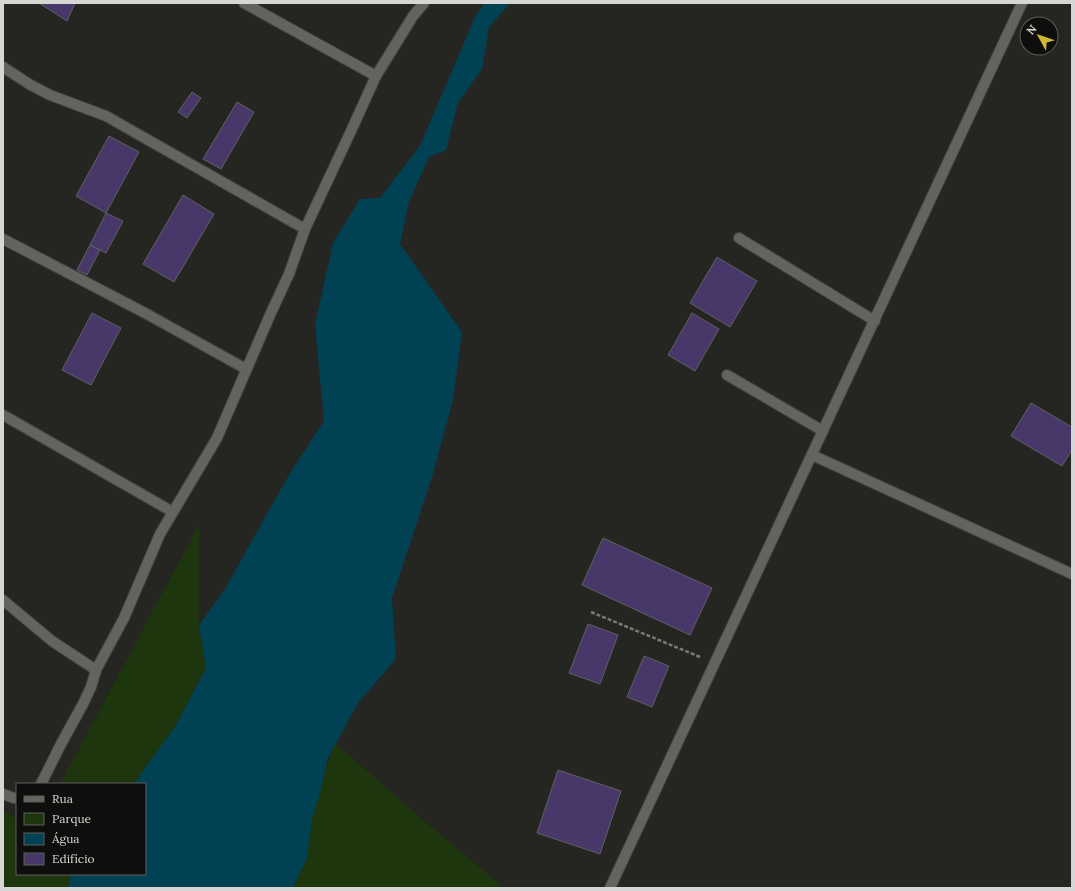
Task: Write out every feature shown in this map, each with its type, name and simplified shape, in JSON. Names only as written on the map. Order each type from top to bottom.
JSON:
[{"type":"street","points":[[244,3],[376,76]]},
{"type":"street","points":[[42,783],[83,704],[91,687],[96,670],[124,618],[160,534],[217,438],[288,274],[305,229],[376,76],[413,16],[424,3]]},
{"type":"street","points":[[610,888],[1022,3]]},
{"type":"street","points":[[3,66],[29,84],[50,95],[106,116],[305,229]]},
{"type":"street","points":[[739,238],[875,320]]},
{"type":"street","points":[[3,240],[145,313],[246,369]]},
{"type":"street","points":[[727,375],[824,431]]},
{"type":"street","points":[[3,415],[173,512]]},
{"type":"street","points":[[812,455],[1072,574]]},
{"type":"street","points":[[3,600],[52,641],[96,670]]},
{"type":"street","points":[[3,794],[16,798]]},
{"type":"path","points":[[591,612],[715,664]]},
{"type":"green space","points":[[199,525],[199,625],[206,668],[176,725],[135,783],[61,783]]},
{"type":"green space","points":[[335,743],[504,888],[293,888],[307,858],[312,818],[325,771]]},
{"type":"green space","points":[[3,811],[16,818],[16,875],[71,875],[68,888],[3,888]]},
{"type":"water","points":[[485,3],[510,3],[489,27],[482,69],[458,103],[446,150],[429,157],[409,202],[400,244],[462,332],[453,400],[432,477],[392,598],[396,659],[358,703],[328,758],[319,797],[312,818],[307,858],[293,888],[68,888],[71,875],[146,875],[146,783],[135,783],[136,781],[176,725],[206,668],[199,625],[225,589],[290,473],[324,421],[315,325],[333,243],[360,199],[380,198],[420,146],[476,15]]},
{"type":"building","points":[[39,3],[75,3],[67,21]]},
{"type":"building","points":[[192,92],[201,98],[187,118],[178,112]]},
{"type":"building","points":[[237,102],[254,112],[221,169],[203,159]]},
{"type":"building","points":[[109,136],[139,152],[106,213],[76,196]]},
{"type":"building","points":[[183,195],[214,214],[174,282],[143,264]]},
{"type":"building","points":[[106,213],[123,221],[106,253],[90,245]]},
{"type":"building","points":[[90,245],[100,250],[87,275],[77,270]]},
{"type":"building","points":[[717,257],[757,281],[730,327],[690,303]]},
{"type":"building","points":[[92,313],[121,328],[91,385],[62,370]]},
{"type":"building","points":[[692,313],[719,329],[695,371],[668,355]]},
{"type":"building","points":[[1031,403],[1072,427],[1072,450],[1062,466],[1011,436]]},
{"type":"building","points":[[603,538],[712,588],[690,635],[582,585]]},
{"type":"building","points":[[588,624],[618,635],[600,684],[569,673]]},
{"type":"building","points":[[644,656],[669,666],[652,707],[627,697]]},
{"type":"building","points":[[558,770],[621,791],[600,854],[537,833]]}]
